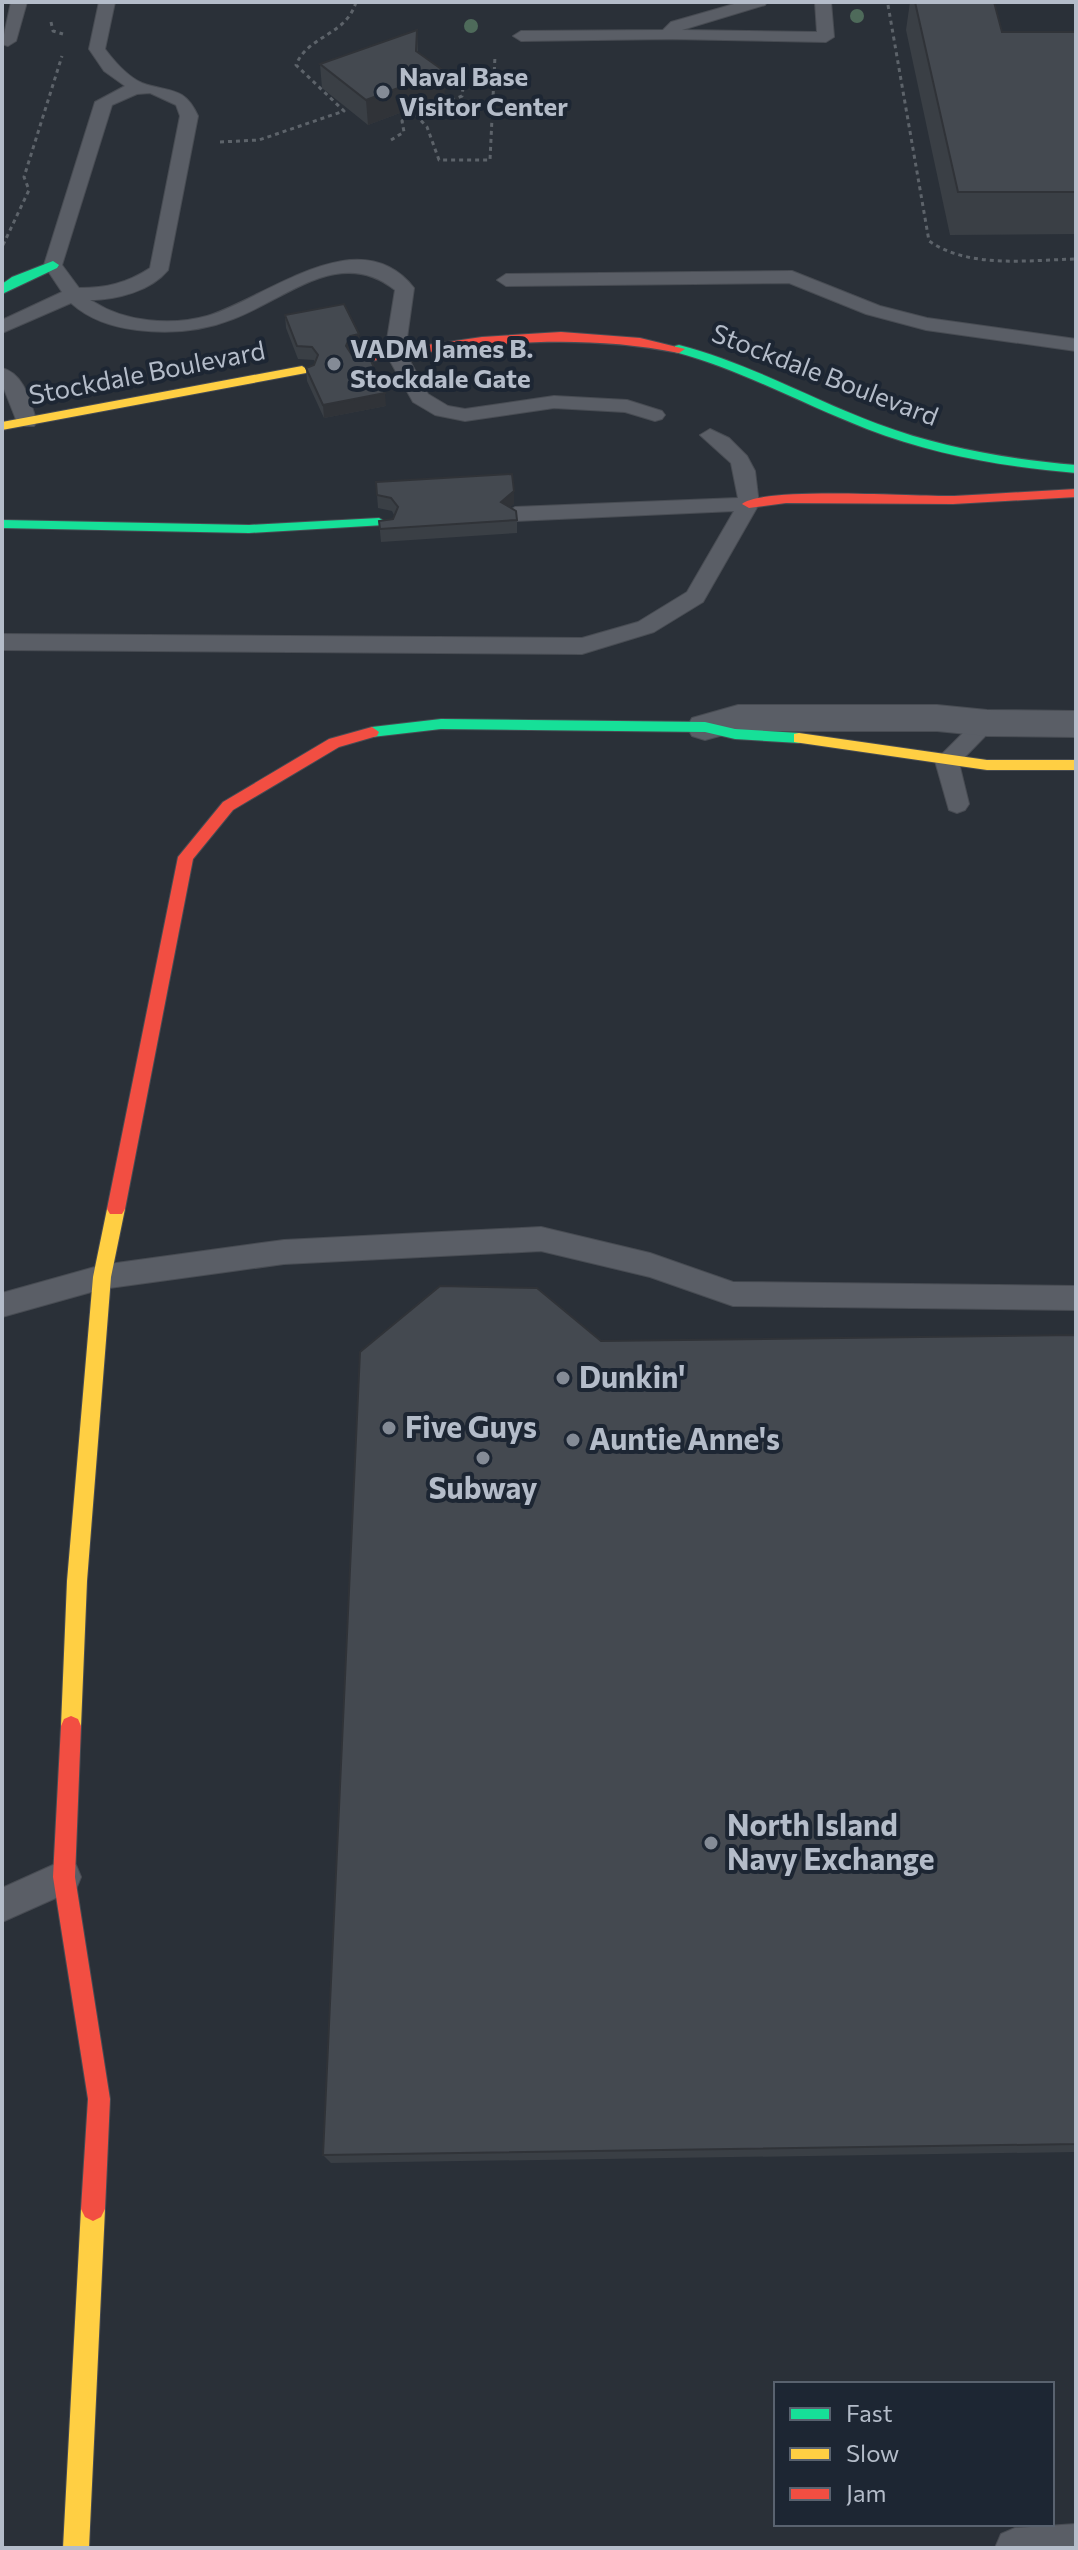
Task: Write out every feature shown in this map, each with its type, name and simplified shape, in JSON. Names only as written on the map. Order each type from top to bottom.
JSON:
[{"type":"street","points":[[2,290],[16,280],[53,265]]},
{"type":"street","name":"Stockdale Boulevard","points":[[365,358],[497,338],[548,335],[651,344],[735,364],[849,417],[926,443],[1007,462],[1076,469]]},
{"type":"street","name":"Stockdale Boulevard","points":[[2,426],[302,370]]},
{"type":"street","points":[[749,504],[786,499],[953,500],[1076,493]]},
{"type":"street","points":[[2,524],[249,529],[379,522]]},
{"type":"street","points":[[705,727],[738,718],[937,718],[987,723],[1076,724]]},
{"type":"street","points":[[76,2548],[99,2099],[64,1877],[77,1581],[102,1277],[186,857],[228,806],[334,743],[384,728],[441,724],[705,727],[735,734],[817,739],[947,761],[987,765],[1076,765]]},
{"type":"lane","points":[[8,41],[19,2]]},
{"type":"lane","points":[[2,327],[74,294],[107,294],[141,282],[159,270],[189,116],[183,102],[164,91],[136,86],[110,67],[97,49],[107,2]]},
{"type":"lane","points":[[667,35],[677,26],[759,2]]},
{"type":"lane","points":[[521,36],[826,37],[823,2]]},
{"type":"lane","points":[[136,86],[104,102],[53,265],[74,294],[97,316],[172,328],[228,315],[331,267],[372,267],[394,277],[405,288],[395,352],[420,398],[442,411],[465,415],[539,403],[570,402],[627,406],[655,415]]},
{"type":"lane","points":[[506,280],[792,277],[873,310],[926,324],[1076,345]]},
{"type":"lane","points":[[2,374],[12,382],[27,422]]},
{"type":"lane","points":[[2,642],[582,646],[646,627],[695,597],[749,504],[746,469],[733,448],[710,435]]},
{"type":"lane","points":[[515,514],[749,504]]},
{"type":"lane","points":[[957,804],[947,761],[987,723]]},
{"type":"lane","points":[[2,1305],[102,1277],[284,1252],[541,1239],[650,1265],[733,1294],[1076,1298]]},
{"type":"lane","points":[[2,1905],[64,1877]]},
{"type":"lane","points":[[1015,2548],[1076,2544]]},
{"type":"path","points":[[183,142],[259,140],[344,111],[296,65],[302,50],[347,24],[354,16],[356,2]]},
{"type":"path","points":[[888,5],[929,241],[939,251],[967,258],[1076,259]]},
{"type":"path","points":[[50,19],[53,31],[63,32],[63,43]]},
{"type":"path","points":[[2,247],[29,190],[24,177],[63,54]]},
{"type":"path","points":[[410,109],[427,127],[439,160],[490,160],[495,56]]},
{"type":"path","points":[[391,140],[404,132],[402,121],[462,96],[463,88],[459,82],[437,74]]},
{"type":"building","points":[[915,2],[994,2],[1002,32],[1076,32],[1076,192],[958,192]]},
{"type":"building","points":[[417,30],[416,51],[444,71],[366,100],[320,64]]},
{"type":"building","name":"VADM James B. Stockdale Gate","points":[[344,304],[359,334],[350,336],[346,346],[352,355],[369,356],[385,393],[323,405],[306,368],[314,365],[318,355],[312,347],[297,346],[285,315]]},
{"type":"building","points":[[512,474],[514,491],[501,502],[516,511],[517,520],[380,529],[379,521],[393,519],[398,507],[391,498],[377,495],[376,482]]},
{"type":"building","name":"North Island Navy Exchange","points":[[440,1286],[537,1288],[601,1341],[1076,1335],[1076,2144],[323,2155],[360,1352]]},
{"type":"traffic: fast","points":[[2,290],[16,280],[53,265]]},
{"type":"traffic: fast","points":[[679,349],[743,370],[844,415],[928,445],[1016,463],[1076,469]]},
{"type":"traffic: fast","points":[[2,524],[249,529],[379,522]]},
{"type":"traffic: fast","points":[[372,732],[441,724],[705,727],[735,734],[799,738]]},
{"type":"traffic: slow","points":[[2,426],[302,370]]},
{"type":"traffic: slow","points":[[799,738],[987,765],[1076,765]]},
{"type":"traffic: slow","points":[[71,1726],[77,1581],[102,1277],[116,1209]]},
{"type":"traffic: slow","points":[[76,2548],[93,2209]]},
{"type":"traffic: jam","points":[[365,358],[443,345],[522,337],[601,337],[679,349]]},
{"type":"traffic: jam","points":[[749,504],[786,499],[953,500],[1076,493]]},
{"type":"traffic: jam","points":[[116,1209],[186,857],[228,806],[334,743],[372,732]]},
{"type":"traffic: jam","points":[[71,1726],[64,1877],[99,2099],[93,2209]]},
{"type":"place","name":"Naval Base Visitor Center","points":[[383,92]]},
{"type":"place","name":"VADM James B. Stockdale Gate","points":[[334,364]]},
{"type":"place","name":"Dunkin'","points":[[563,1378]]},
{"type":"place","name":"Five Guys","points":[[389,1428]]},
{"type":"place","name":"Auntie Anne's","points":[[573,1440]]},
{"type":"place","name":"Subway","points":[[483,1458]]},
{"type":"place","name":"North Island Navy Exchange","points":[[711,1843]]}]
